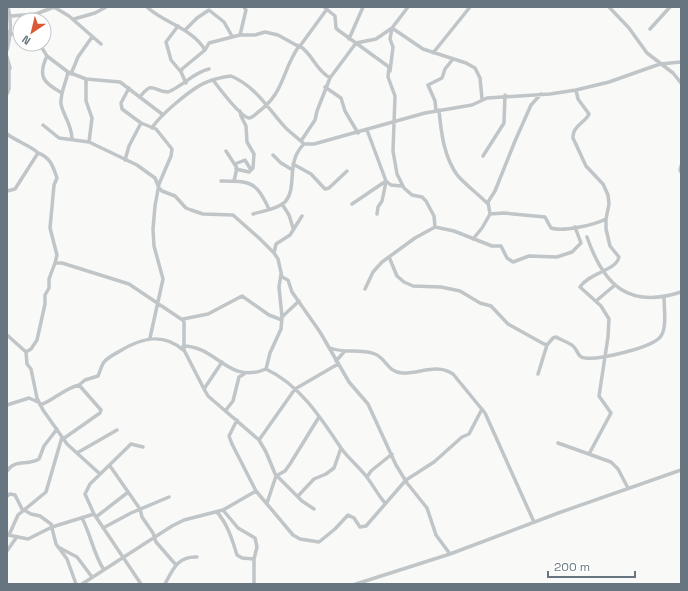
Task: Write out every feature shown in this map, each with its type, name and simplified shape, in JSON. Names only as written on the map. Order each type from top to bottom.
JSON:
[{"type":"street","points":[[7,50],[11,16],[8,7]]},
{"type":"street","points":[[11,16],[36,14],[54,7],[74,19],[101,44]]},
{"type":"street","points":[[74,19],[95,14],[106,7]]},
{"type":"street","points":[[147,7],[185,30],[205,50]]},
{"type":"street","points":[[240,35],[245,9],[250,7]]},
{"type":"street","points":[[349,39],[363,7]]},
{"type":"street","points":[[253,214],[269,210],[285,201],[290,192],[291,169],[302,143],[315,120],[325,87],[356,43],[376,39],[392,28],[408,7]]},
{"type":"street","points":[[433,53],[470,7]]},
{"type":"street","points":[[610,7],[629,28],[647,53],[672,73],[681,83]]},
{"type":"street","points":[[650,29],[670,7]]},
{"type":"street","points":[[213,80],[230,102],[248,118],[252,118],[268,105],[277,94],[290,60],[325,8],[335,16],[336,28],[385,64],[390,70]]},
{"type":"street","points":[[185,30],[197,18],[209,10],[224,22],[232,36]]},
{"type":"street","points":[[178,26],[166,42],[171,60],[181,72],[186,83]]},
{"type":"street","points":[[392,28],[423,49],[475,68],[480,78],[482,99]]},
{"type":"street","points":[[392,28],[390,40],[393,47],[388,77],[395,96],[393,157],[401,186]]},
{"type":"street","points":[[181,72],[205,50],[209,43],[232,36],[255,36],[269,32],[278,35],[307,51],[318,69],[330,78]]},
{"type":"street","points":[[72,138],[71,126],[61,105],[62,93],[69,73],[92,37]]},
{"type":"street","points":[[44,52],[47,56],[69,73],[86,79],[120,82],[162,114]]},
{"type":"street","points":[[47,56],[42,69],[46,84],[62,93]]},
{"type":"street","points":[[7,57],[10,68],[8,73],[9,89],[7,94]]},
{"type":"street","points":[[453,59],[445,69],[442,78],[428,85],[435,101],[447,153],[456,173],[488,204],[490,214],[482,228],[473,238]]},
{"type":"street","points":[[152,128],[162,114],[199,86],[213,80],[231,76],[237,78],[268,105],[284,126],[302,143],[314,144],[437,110],[472,105],[482,99],[576,90],[609,82],[660,64],[681,62]]},
{"type":"street","points":[[140,97],[148,87],[168,92],[186,83],[198,73],[209,69]]},
{"type":"street","points":[[86,79],[86,101],[92,118],[88,142]]},
{"type":"street","points":[[325,87],[341,98],[345,111],[358,133]]},
{"type":"street","points":[[129,88],[121,103],[122,109],[141,123],[156,129],[172,149],[171,156],[159,184],[153,229],[154,246],[163,279],[150,338]]},
{"type":"street","points":[[576,90],[578,98],[589,114],[576,127],[572,134],[573,138],[586,166],[603,184],[608,195],[609,204],[606,219],[610,246],[619,257],[615,264],[590,276],[580,287],[604,309],[609,319],[608,337],[599,398],[610,411],[611,415],[589,454]]},
{"type":"street","points":[[488,204],[495,191],[528,110],[541,94]]},
{"type":"street","points":[[483,156],[504,123],[505,96]]},
{"type":"street","points":[[240,111],[240,116],[246,126],[247,142],[254,154],[253,166],[251,170]]},
{"type":"street","points":[[125,160],[129,146],[141,123]]},
{"type":"street","points":[[43,125],[59,138],[72,138],[88,142],[125,160],[155,178],[159,184],[159,188],[162,191],[175,196],[186,208],[203,214],[233,215],[263,241],[278,259],[282,277],[288,280],[292,292],[330,348],[354,389],[368,404],[382,436],[406,480],[427,508],[436,535],[450,554]]},
{"type":"street","points":[[367,130],[386,182],[382,201],[378,207],[377,214]]},
{"type":"street","points":[[7,134],[16,141],[47,157],[57,178],[54,185],[50,228],[57,255],[49,279],[49,288],[44,295],[45,304],[37,340],[31,349],[26,352]]},
{"type":"street","points":[[226,151],[235,164],[236,169],[234,181]]},
{"type":"street","points":[[7,191],[12,190],[38,153]]},
{"type":"street","points":[[273,156],[291,169]]},
{"type":"street","points":[[235,164],[245,160],[251,170]]},
{"type":"street","points":[[293,164],[311,174],[325,190],[347,171]]},
{"type":"street","points":[[681,166],[681,172]]},
{"type":"street","points":[[236,169],[246,172],[251,170]]},
{"type":"street","points":[[221,181],[234,181],[254,185],[258,188],[269,210]]},
{"type":"street","points":[[386,182],[401,186],[409,193],[422,197],[426,201],[434,216],[434,227]]},
{"type":"street","points":[[352,204],[386,182]]},
{"type":"street","points":[[7,186],[12,190]]},
{"type":"street","points":[[282,204],[289,214],[293,228]]},
{"type":"street","points":[[490,214],[504,213],[545,217],[552,229],[575,227],[606,219]]},
{"type":"street","points":[[274,253],[276,244],[290,235],[293,228],[302,216]]},
{"type":"street","points":[[364,289],[373,272],[389,256],[434,227],[454,231],[492,246],[501,246],[507,258],[513,262],[529,256],[551,258],[572,252],[581,243],[575,227]]},
{"type":"street","points":[[588,237],[603,271],[616,285],[635,297],[664,297],[681,292]]},
{"type":"street","points":[[389,256],[397,276],[404,282],[413,286],[441,287],[460,291],[480,303],[492,306],[513,328],[547,345]]},
{"type":"street","points":[[55,263],[62,263],[129,284],[182,318],[186,326],[183,346],[184,350],[208,396],[259,440],[266,452],[276,476],[314,509]]},
{"type":"street","points":[[266,369],[270,353],[281,329],[282,318],[279,287],[282,273]]},
{"type":"street","points":[[596,301],[616,285]]},
{"type":"street","points":[[182,318],[208,314],[242,296],[269,315],[282,318]]},
{"type":"street","points":[[538,374],[547,345],[553,338],[556,337],[572,345],[579,356],[584,358],[605,356],[640,348],[658,339],[664,328],[664,297]]},
{"type":"street","points":[[282,318],[299,301]]},
{"type":"street","points":[[7,335],[26,352],[27,364],[39,403],[63,438],[100,474]]},
{"type":"street","points":[[7,405],[25,399],[32,399],[39,403],[46,402],[58,394],[79,386],[86,380],[98,376],[104,362],[107,359],[132,344],[150,338],[167,340],[184,350]]},
{"type":"street","points":[[183,346],[193,347],[222,362],[231,369],[244,374]]},
{"type":"street","points":[[330,348],[344,352],[362,351],[377,355],[388,368],[398,373],[403,374],[433,369],[449,372],[468,390],[482,409],[495,432],[534,522]]},
{"type":"street","points":[[259,440],[295,389],[337,362],[344,352]]},
{"type":"street","points":[[204,389],[222,362]]},
{"type":"street","points":[[226,410],[233,401],[240,378],[244,374],[266,369],[274,373],[302,395],[328,427],[341,448],[367,477],[385,503]]},
{"type":"street","points":[[302,385],[302,395]]},
{"type":"street","points":[[79,386],[101,412],[63,438],[46,492],[23,510],[16,518],[8,535],[16,538],[28,539],[52,527],[95,515],[127,493]]},
{"type":"street","points":[[237,420],[229,436],[230,440],[256,491],[293,535],[300,539],[319,542],[335,529],[348,515],[354,518],[360,527],[366,526],[406,480],[434,462],[462,437],[469,434],[482,409]]},
{"type":"street","points":[[267,503],[276,476],[285,471],[319,417]]},
{"type":"street","points":[[7,471],[10,466],[21,462],[28,464],[39,459],[43,447],[57,429]]},
{"type":"street","points":[[77,453],[117,430]]},
{"type":"street","points":[[558,443],[613,463],[628,488]]},
{"type":"street","points":[[141,584],[95,515],[86,497],[86,490],[131,444],[143,447]]},
{"type":"street","points":[[298,496],[314,478],[326,474],[334,468],[341,448]]},
{"type":"street","points":[[367,477],[371,471],[392,454]]},
{"type":"street","points":[[110,466],[140,510],[142,517],[155,537],[156,542],[176,565]]},
{"type":"street","points":[[356,584],[450,554],[534,522],[681,470]]},
{"type":"street","points":[[7,490],[9,495],[15,496],[19,499],[23,510],[30,514],[44,518],[52,527],[58,547],[67,559],[76,584]]},
{"type":"street","points":[[82,584],[178,523],[223,510],[256,491]]},
{"type":"street","points":[[103,528],[169,497]]},
{"type":"street","points":[[223,510],[238,528],[255,538],[257,547],[254,559],[254,584]]},
{"type":"street","points":[[217,512],[225,523],[237,554],[242,558],[254,559]]},
{"type":"street","points":[[82,518],[89,534],[93,549],[104,570]]},
{"type":"street","points":[[7,551],[16,538]]},
{"type":"street","points":[[58,547],[69,551],[77,557],[92,577]]},
{"type":"street","points":[[166,584],[176,565],[186,557],[197,557]]}]
